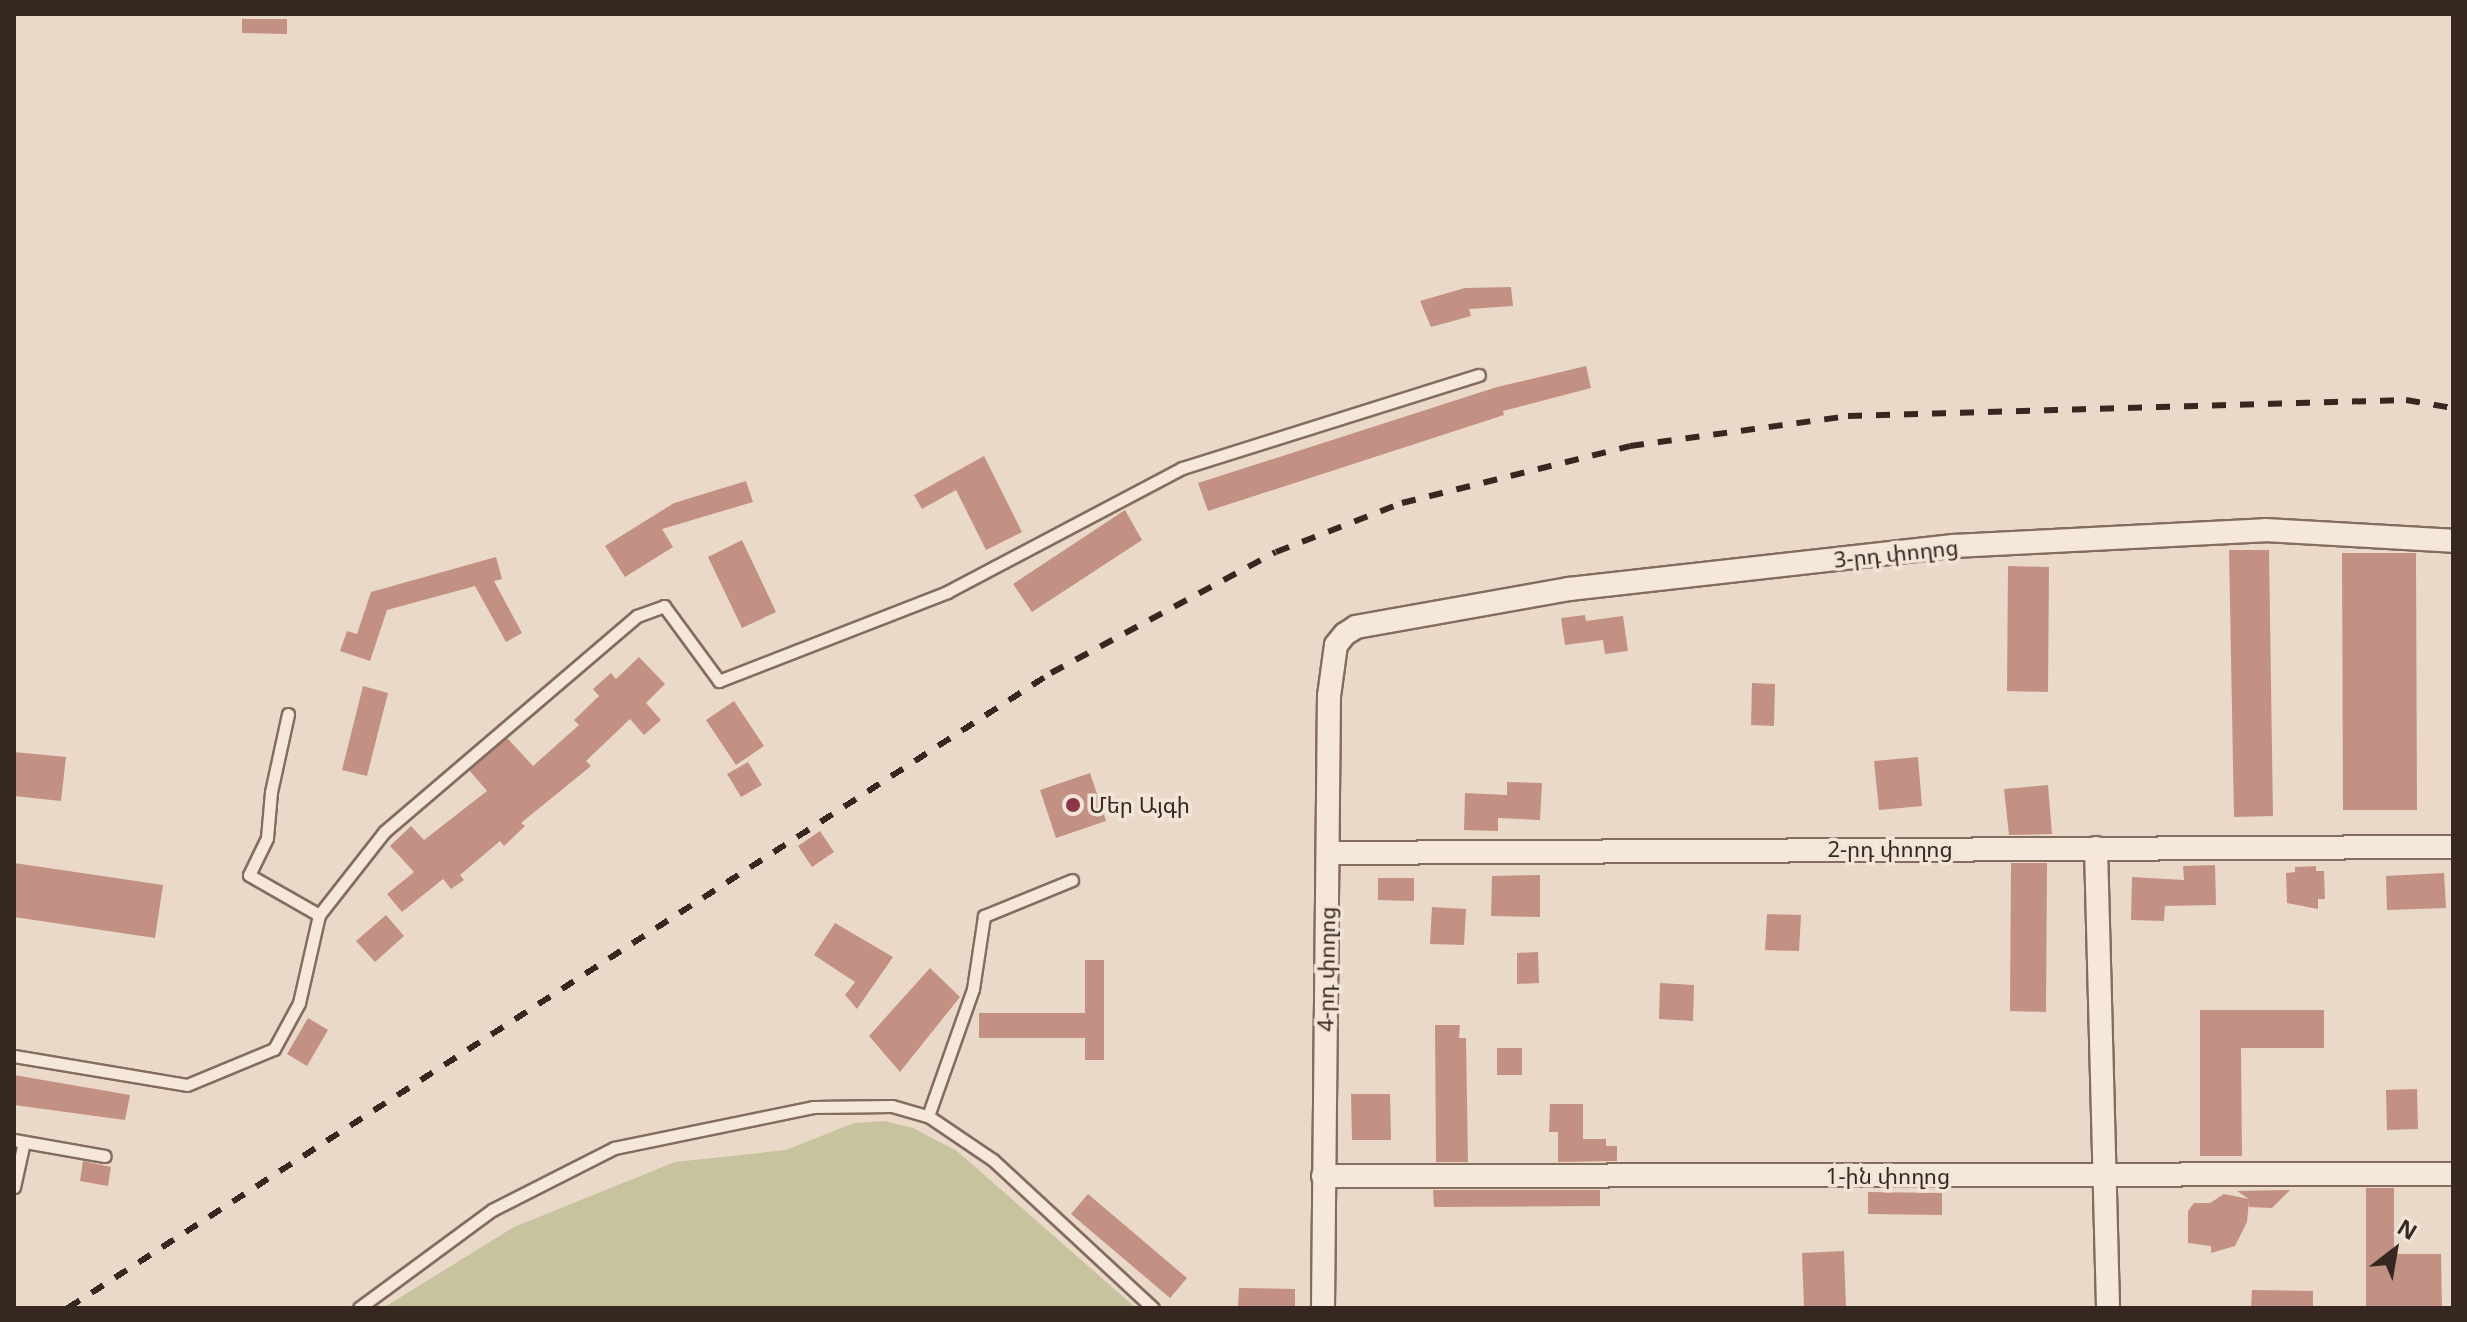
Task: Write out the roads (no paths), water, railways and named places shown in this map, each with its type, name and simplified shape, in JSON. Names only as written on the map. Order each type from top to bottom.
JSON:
[{"type":"street","name":"3-րդ փողոց","points":[[1345,634],[1356,627],[1569,589],[1954,546],[2265,530],[2453,541]]},
{"type":"street","name":"4-րդ փողոց","points":[[1323,1308],[1329,696],[1336,645],[1345,634]]},
{"type":"street","name":"2-րդ փողոց","points":[[1328,853],[2453,847]]},
{"type":"street","points":[[2096,848],[2102,1176],[2108,1308]]},
{"type":"street","name":"1-ին փողոց","points":[[1323,1176],[2453,1174]]},
{"type":"lane","points":[[14,1056],[187,1085],[274,1049],[299,1003],[319,915],[384,832],[637,616],[664,606],[719,681],[947,592],[1182,468],[1479,375]]},
{"type":"lane","points":[[288,714],[271,792],[267,838],[249,875],[319,915]]},
{"type":"lane","points":[[928,1116],[973,989],[984,916],[1072,880]]},
{"type":"lane","points":[[359,1308],[492,1210],[614,1148],[813,1107],[892,1106],[928,1116],[993,1160],[1153,1308]]},
{"type":"lane","points":[[14,1187],[19,1141],[105,1156]]},
{"type":"railway","points":[[68,1308],[1051,673],[1276,552],[1402,503],[1630,446],[1848,416],[2406,400],[2453,408]]},
{"type":"place","name":"Մեր Այգի","points":[[1073,805]]}]
